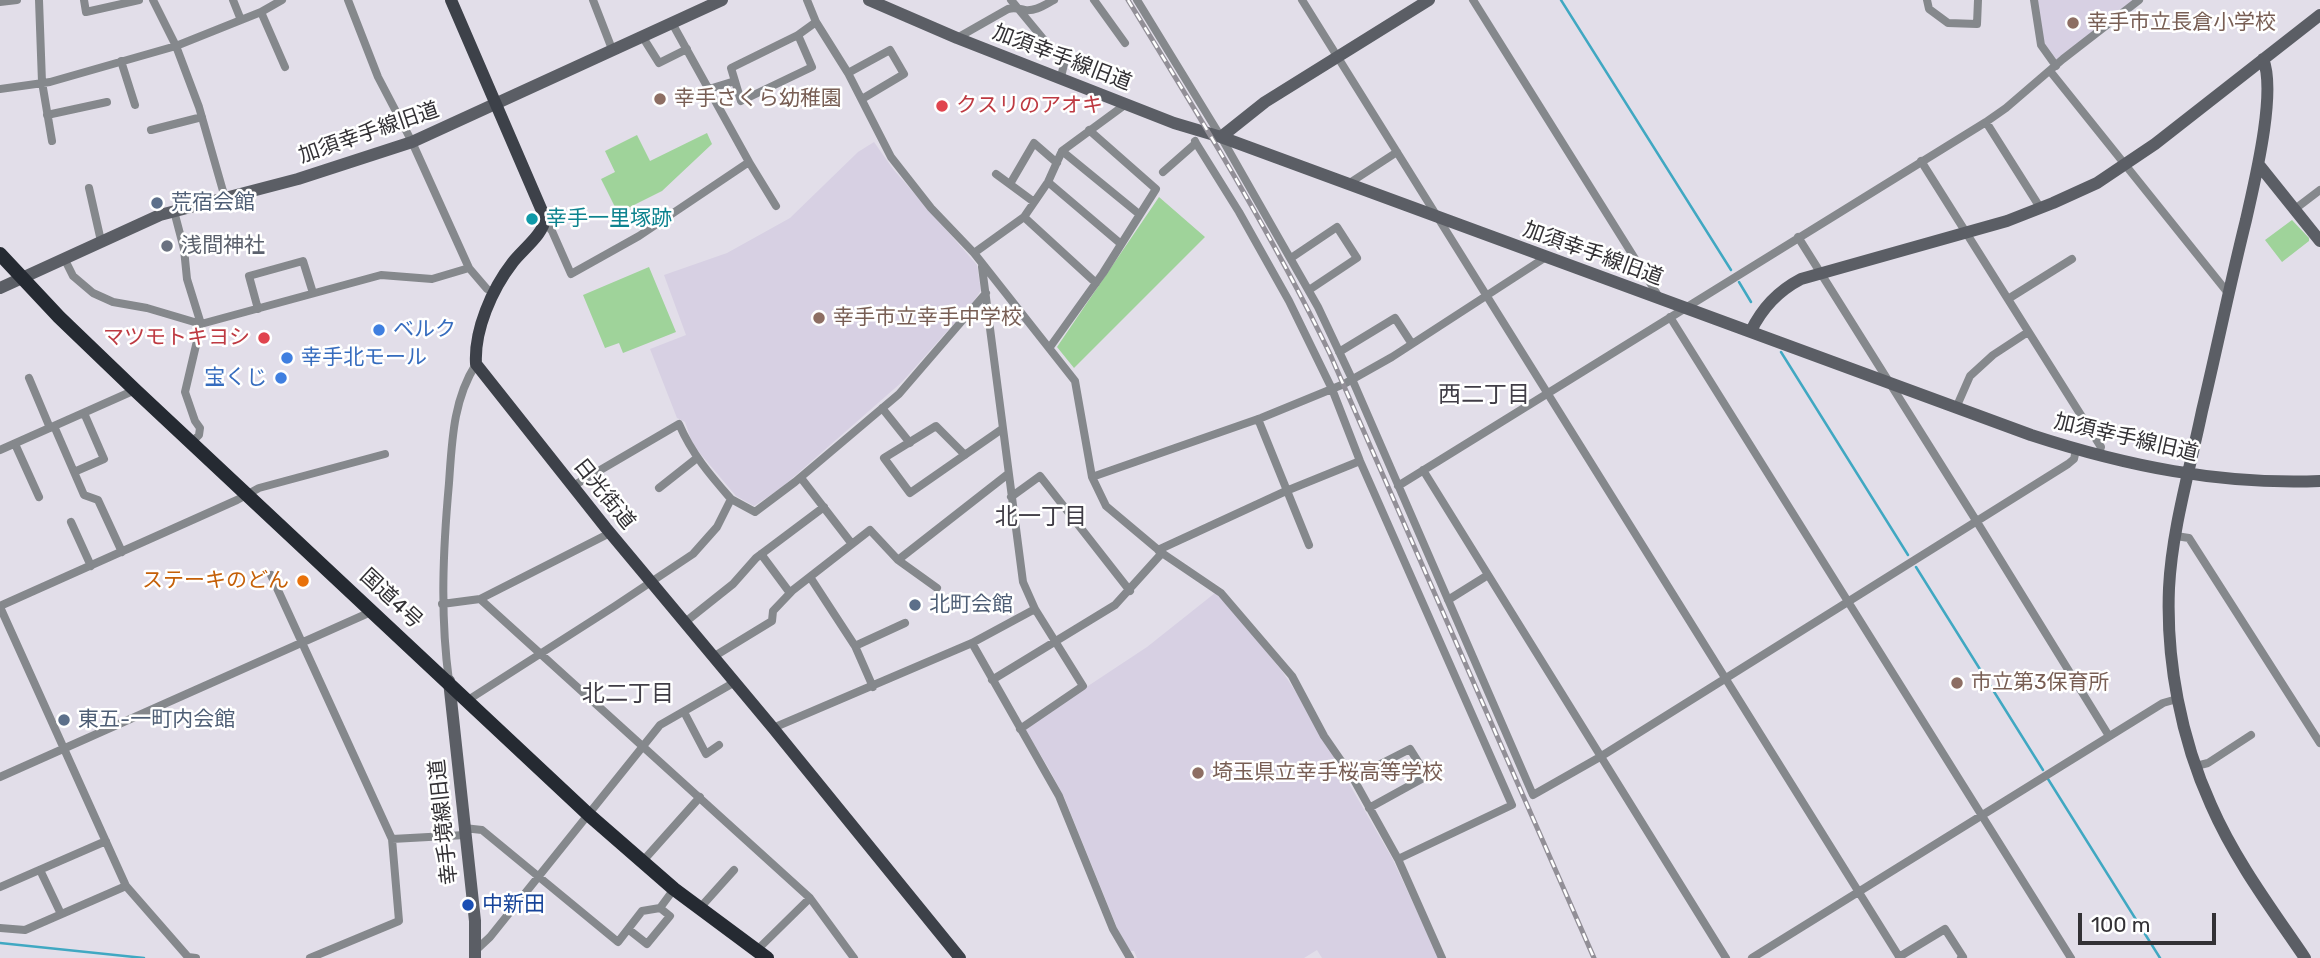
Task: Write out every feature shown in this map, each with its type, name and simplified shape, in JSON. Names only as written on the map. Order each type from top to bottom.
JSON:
[{"type":"highway","name":"国道4号","points":[[0,254],[21,279],[135,390],[449,681],[589,815],[674,889],[761,955]]},
{"type":"main road","points":[[451,0],[545,218],[545,222],[512,264],[495,293],[477,341],[476,364]]},
{"type":"main road","name":"日光街道","points":[[476,364],[610,533],[960,958]]},
{"type":"street","points":[[0,2],[17,0]]},
{"type":"street","points":[[39,0],[42,82],[52,141]]},
{"type":"street","points":[[84,0],[86,12],[139,0]]},
{"type":"street","points":[[153,0],[176,46],[202,117],[225,198]]},
{"type":"street","points":[[233,0],[241,20]]},
{"type":"street","points":[[0,89],[42,82],[176,46],[261,12],[282,0]]},
{"type":"street","points":[[348,0],[378,77],[412,142],[469,268],[487,289],[495,293]]},
{"type":"street","points":[[593,0],[612,49]]},
{"type":"street","name":"加須幸手線旧道","points":[[0,288],[160,215],[298,179],[412,142],[722,0]]},
{"type":"street","points":[[807,0],[816,22],[849,73],[891,157],[931,208],[974,253],[1075,381],[1092,477],[1106,506],[1160,552],[1222,593],[1292,676],[1324,736],[1353,778],[1398,859],[1443,958]]},
{"type":"street","name":"加須幸手線旧道","points":[[869,0],[957,38],[1191,129],[1221,137],[1956,408],[2077,450],[2188,475],[2282,482],[2320,481]]},
{"type":"street","points":[[1014,3],[1025,10],[1054,0]]},
{"type":"street","points":[[1094,0],[1125,43]]},
{"type":"street","points":[[1137,0],[1221,137],[1309,290],[1352,379],[1533,795],[1600,757],[1977,522],[2074,459],[2077,450]]},
{"type":"street","points":[[1302,0],[1899,958],[1945,929],[1963,957],[1961,958]]},
{"type":"street","points":[[1221,137],[1265,102],[1429,0]]},
{"type":"street","points":[[1473,0],[1661,299]]},
{"type":"street","points":[[1927,0],[1929,9],[1948,23],[1977,24],[1978,0]]},
{"type":"street","points":[[2034,0],[2041,45],[2053,68],[2228,293]]},
{"type":"street","points":[[1398,486],[1986,122],[2139,0]]},
{"type":"street","points":[[957,38],[1014,3]]},
{"type":"street","points":[[1014,3],[1064,64],[1061,77]]},
{"type":"street","points":[[261,12],[285,67]]},
{"type":"street","points":[[1751,331],[1765,307],[1790,284],[1819,272],[2041,209],[2096,183],[2127,164],[2320,15]]},
{"type":"street","points":[[798,35],[812,67],[741,101],[731,68],[798,35],[816,22]]},
{"type":"street","points":[[672,23],[776,206]]},
{"type":"street","points":[[642,36],[659,63],[687,49]]},
{"type":"street","points":[[849,73],[890,50],[904,74],[862,99]]},
{"type":"street","points":[[2263,59],[2268,88],[2259,165],[2228,293],[2176,536],[2169,588],[2172,662],[2178,699],[2196,766],[2210,804],[2241,862],[2305,958]]},
{"type":"street","points":[[121,61],[135,105]]},
{"type":"street","points":[[709,89],[735,81]]},
{"type":"street","points":[[47,115],[107,102]]},
{"type":"street","points":[[974,253],[1024,217],[1048,182],[1062,151],[1127,104]]},
{"type":"street","points":[[151,130],[202,117]]},
{"type":"street","points":[[1986,122],[2041,209]]},
{"type":"street","points":[[1191,129],[1196,143],[1240,212],[1289,301],[1332,389],[1360,461],[1512,805],[1398,859]]},
{"type":"street","points":[[1050,347],[1156,189],[1089,130]]},
{"type":"street","points":[[1010,184],[1034,143],[1057,163]]},
{"type":"street","points":[[1163,172],[1196,143]]},
{"type":"street","points":[[1062,151],[1139,214]]},
{"type":"street","points":[[1348,184],[1397,152]]},
{"type":"street","points":[[1921,160],[2101,447],[2098,456]]},
{"type":"street","points":[[545,222],[552,230],[571,274],[639,236],[749,162]]},
{"type":"street","points":[[2259,165],[2320,241]]},
{"type":"street","points":[[996,174],[1034,202]]},
{"type":"street","points":[[1048,182],[1121,244]]},
{"type":"street","points":[[89,188],[101,241]]},
{"type":"street","points":[[2295,209],[2320,190]]},
{"type":"street","points":[[174,211],[184,249],[187,279],[201,324],[185,392],[200,428],[199,435],[191,443]]},
{"type":"street","points":[[1024,217],[1096,282]]},
{"type":"street","points":[[1291,258],[1337,227],[1357,258],[1309,290]]},
{"type":"street","points":[[1798,237],[2109,736]]},
{"type":"street","points":[[1092,477],[1258,419],[1332,389],[1412,344],[1546,257]]},
{"type":"street","points":[[64,258],[73,276],[93,293],[113,302],[146,308],[201,324],[381,275],[432,279],[469,268]]},
{"type":"street","points":[[2008,299],[2072,259]]},
{"type":"street","points":[[258,309],[249,276],[303,261],[313,293]]},
{"type":"street","points":[[982,264],[1023,582],[1035,609],[1083,686],[1020,729]]},
{"type":"street","points":[[573,486],[679,424],[697,458],[731,499],[755,512],[801,478],[899,394],[986,293]]},
{"type":"street","points":[[1670,317],[2071,958]]},
{"type":"street","points":[[1339,352],[1395,318],[1412,344]]},
{"type":"street","points":[[1956,408],[1970,376],[1993,355],[2028,331]]},
{"type":"street","points":[[449,681],[442,604],[452,434],[462,390],[476,364]]},
{"type":"street","points":[[29,378],[84,495],[98,500],[122,552]]},
{"type":"street","points":[[0,450],[135,390]]},
{"type":"street","points":[[882,408],[910,443]]},
{"type":"street","points":[[74,472],[104,459],[84,413]]},
{"type":"street","points":[[1258,419],[1309,545]]},
{"type":"street","points":[[965,455],[936,426],[884,458],[910,493],[965,455],[1002,429]]},
{"type":"street","points":[[15,444],[39,497]]},
{"type":"street","points":[[196,958],[188,957],[126,886],[0,606],[258,488],[385,454]]},
{"type":"street","points":[[659,488],[697,458]]},
{"type":"street","points":[[992,680],[1115,605],[1130,591],[1160,552],[1286,491],[1360,461]]},
{"type":"street","points":[[1423,470],[1726,958]]},
{"type":"street","points":[[898,560],[1008,474]]},
{"type":"street","points":[[1011,497],[1040,477],[1130,591]]},
{"type":"street","points":[[801,478],[852,544]]},
{"type":"street","points":[[468,700],[693,554],[717,527],[731,499]]},
{"type":"street","points":[[684,623],[733,584],[761,554],[824,507]]},
{"type":"street","points":[[71,522],[91,566]]},
{"type":"street","points":[[713,657],[772,621],[773,611],[790,593],[870,530],[898,560],[937,588]]},
{"type":"street","points":[[442,604],[480,599],[610,533]]},
{"type":"street","points":[[2176,536],[2189,538],[2320,743]]},
{"type":"street","points":[[761,554],[790,593]]},
{"type":"street","points":[[271,575],[391,839],[399,921],[310,958]]},
{"type":"street","points":[[1448,600],[1488,575]]},
{"type":"street","points":[[810,577],[855,646],[873,687]]},
{"type":"street","points":[[480,599],[810,898],[854,958]]},
{"type":"street","points":[[773,728],[972,643],[1035,609]]},
{"type":"street","points":[[0,777],[373,611]]},
{"type":"street","points":[[855,646],[905,623]]},
{"type":"street","points":[[972,643],[1020,729],[1045,767],[1113,929],[1129,958]]},
{"type":"street","name":"幸手境線旧道","points":[[449,681],[475,921],[475,954]]},
{"type":"street","points":[[475,954],[660,725],[735,682]]},
{"type":"street","points":[[1752,958],[2163,703],[2178,699]]},
{"type":"street","points":[[684,712],[706,754],[719,746]]},
{"type":"street","points":[[2196,766],[2208,763],[2251,735]]},
{"type":"street","points":[[1353,778],[1410,749],[1427,776],[1370,808]]},
{"type":"street","points":[[642,862],[700,797]]},
{"type":"street","points":[[391,839],[482,830],[618,942],[642,911],[660,908],[674,889]]},
{"type":"street","points":[[0,887],[106,841]]},
{"type":"street","points":[[40,870],[61,914]]},
{"type":"street","points":[[699,909],[734,870]]},
{"type":"street","points":[[0,928],[25,930],[126,886]]},
{"type":"street","points":[[761,955],[810,898]]},
{"type":"street","points":[[628,929],[647,944],[670,916],[660,908]]},
{"type":"shaded area","name":"幸手市立長倉小学校","points":[[2036,0],[2134,0],[2056,62],[2044,46]]},
{"type":"shaded area","name":"幸手市立幸手中学校","points":[[874,142],[893,169],[977,265],[981,290],[902,382],[780,489],[754,506],[736,496],[693,445],[685,422],[677,418],[650,349],[686,335],[664,275],[727,253],[790,218],[858,152]]},
{"type":"shaded area","name":"埼玉県立幸手桜高等学校","points":[[1215,593],[1230,607],[1282,671],[1299,697],[1392,858],[1439,958],[1322,958],[1317,950],[1304,958],[1137,958],[1134,951],[1130,951],[1118,930],[1064,797],[1026,732],[1026,727],[1147,647]]},
{"type":"green space","points":[[707,133],[712,144],[662,191],[618,213],[601,179],[615,172],[605,151],[637,135],[650,161]]},
{"type":"green space","points":[[1159,197],[1205,237],[1074,368],[1057,347]]},
{"type":"green space","points":[[2292,220],[2309,241],[2282,262],[2265,240]]},
{"type":"green space","points":[[649,267],[676,332],[623,353],[619,343],[605,348],[583,295]]},
{"type":"waterway","points":[[1561,0],[1731,270]]},
{"type":"waterway","points":[[1739,282],[1751,302]]},
{"type":"waterway","points":[[1781,352],[1908,555]]},
{"type":"waterway","points":[[1916,567],[2043,770]]},
{"type":"waterway","points":[[2048,779],[2160,958]]},
{"type":"waterway","points":[[0,943],[144,958]]},
{"type":"railway","points":[[1128,0],[1259,219],[1330,354],[1594,958]]},
{"type":"place","name":"幸手市立長倉小学校","points":[[2073,23]]},
{"type":"place","name":"幸手さくら幼稚園","points":[[660,99]]},
{"type":"place","name":"クスリのアオキ","points":[[942,106]]},
{"type":"place","name":"荒宿会館","points":[[157,203]]},
{"type":"place","name":"幸手一里塚跡","points":[[532,219]]},
{"type":"place","name":"浅間神社","points":[[167,246]]},
{"type":"place","name":"幸手市立幸手中学校","points":[[819,318]]},
{"type":"place","name":"ベルク","points":[[379,330]]},
{"type":"place","name":"マツモトキヨシ","points":[[264,338]]},
{"type":"place","name":"幸手北モール","points":[[287,358]]},
{"type":"place","name":"宝くじ","points":[[281,378]]},
{"type":"place","name":"ステーキのどん","points":[[303,581]]},
{"type":"place","name":"北町会館","points":[[915,605]]},
{"type":"place","name":"市立第3保育所","points":[[1957,683]]},
{"type":"place","name":"東五-一町内会館","points":[[64,720]]},
{"type":"place","name":"埼玉県立幸手桜高等学校","points":[[1198,773]]},
{"type":"place","name":"中新田","points":[[468,905]]},
{"type":"district","name":"西二丁目","points":[[1484,395]]},
{"type":"district","name":"北一丁目","points":[[1041,517]]},
{"type":"district","name":"北二丁目","points":[[628,694]]}]
